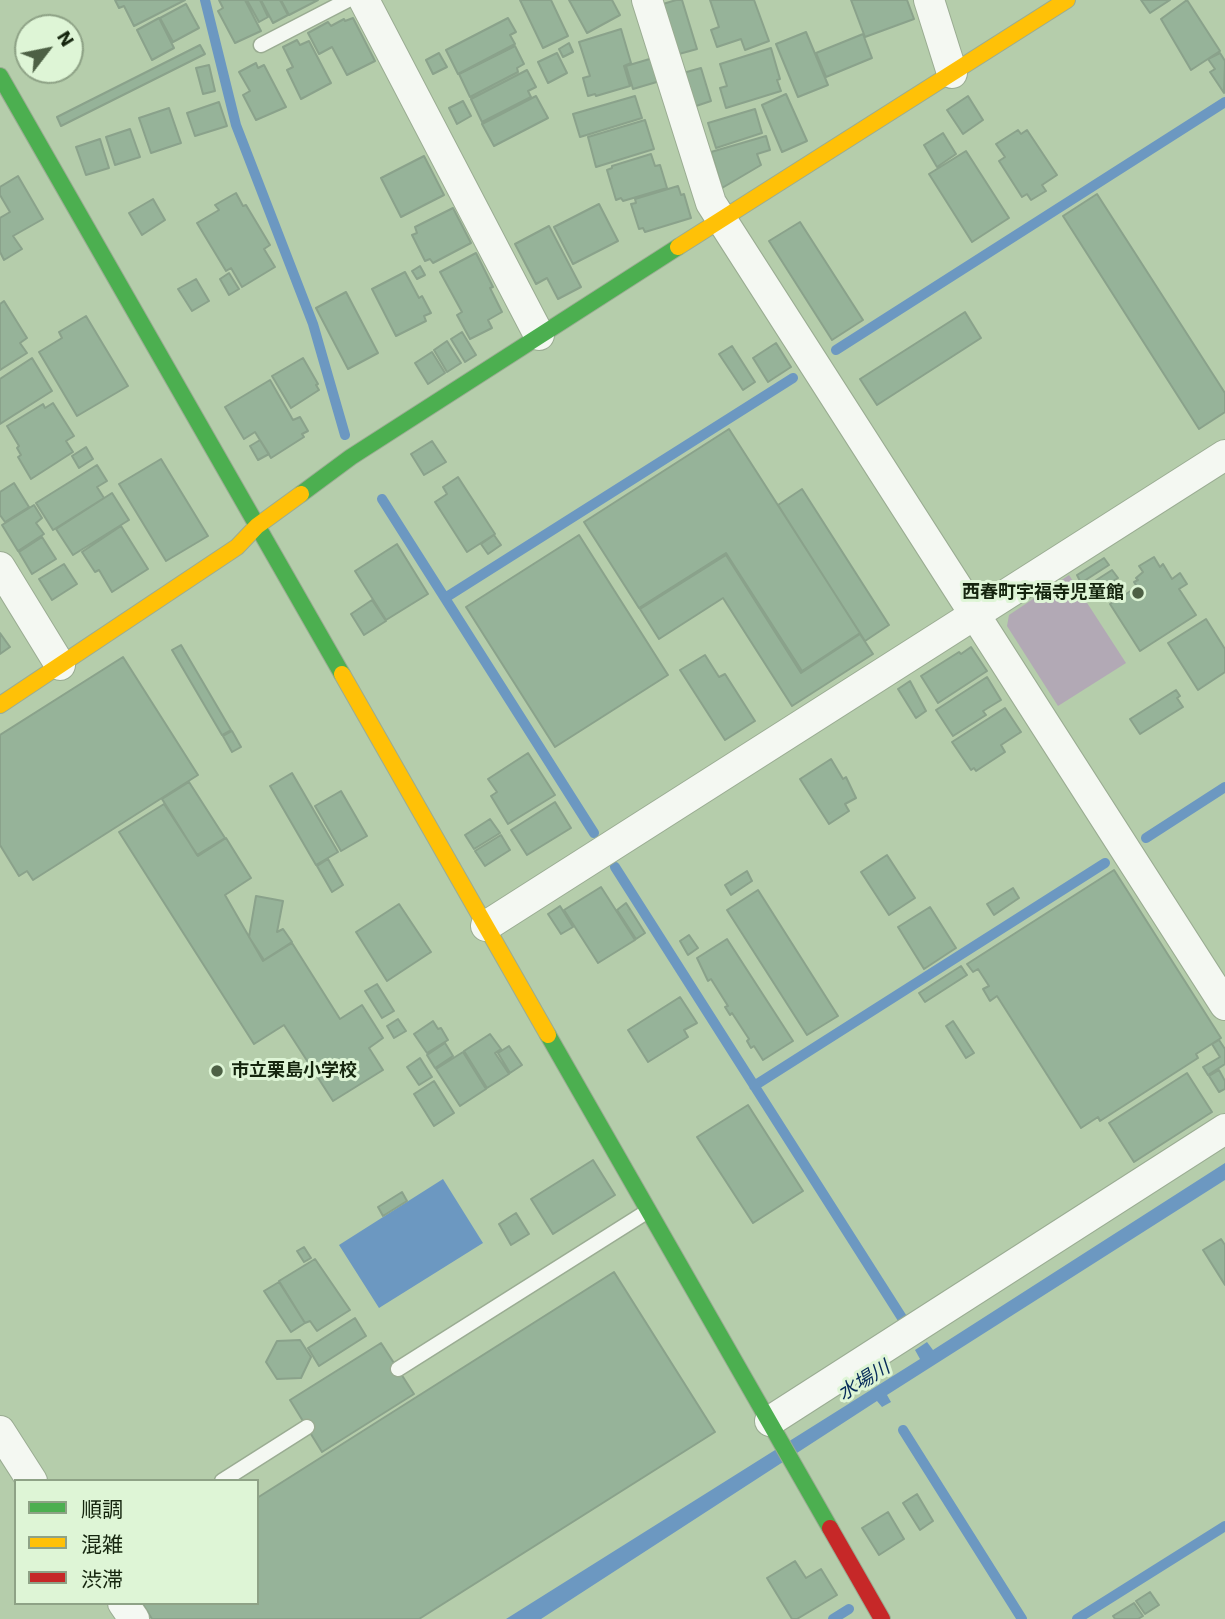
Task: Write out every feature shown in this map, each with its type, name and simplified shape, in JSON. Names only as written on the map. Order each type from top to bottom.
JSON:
[{"type":"street","points":[[364,0],[539,335]]},
{"type":"street","points":[[929,0],[952,73]]},
{"type":"street","points":[[0,705],[237,547],[257,526],[351,457],[1067,0]]},
{"type":"street","points":[[649,1],[711,203],[1225,1005]]},
{"type":"street","points":[[0,76],[882,1619]]},
{"type":"street","points":[[486,926],[1225,455]]},
{"type":"street","points":[[0,568],[60,665]]},
{"type":"street","points":[[773,1426],[1225,1129]]},
{"type":"street","points":[[2,1438],[31,1479]]},
{"type":"lane","points":[[261,45],[348,0]]},
{"type":"lane","points":[[398,1369],[649,1210]]},
{"type":"lane","points":[[225,1479],[307,1427]]},
{"type":"shaded area","points":[[1069,575],[1126,663],[1058,706],[1007,626],[1009,615]]},
{"type":"water","points":[[1225,1163],[1225,1180],[887,1395],[891,1402],[882,1407],[877,1401],[541,1619],[506,1619],[920,1359],[915,1350],[927,1342],[933,1350]]},
{"type":"water","points":[[443,1179],[483,1243],[379,1308],[339,1245]]},
{"type":"building","points":[[115,0],[185,0],[134,26],[124,6],[119,8]]},
{"type":"building","points":[[219,0],[245,0],[261,31],[235,43],[218,11],[223,8]]},
{"type":"building","points":[[247,0],[260,0],[268,17],[259,22]]},
{"type":"building","points":[[261,0],[280,0],[288,15],[273,23]]},
{"type":"building","points":[[281,0],[318,0],[289,15]]},
{"type":"building","points":[[520,0],[551,0],[568,36],[543,48]]},
{"type":"building","points":[[569,0],[612,0],[620,15],[587,33]]},
{"type":"building","points":[[682,0],[697,49],[679,54],[663,4]]},
{"type":"building","points":[[710,0],[754,0],[769,41],[745,50],[741,39],[717,47],[711,30],[719,27]]},
{"type":"building","points":[[851,0],[907,0],[914,19],[865,37]]},
{"type":"building","points":[[1141,0],[1170,0],[1150,13]]},
{"type":"building","points":[[1187,0],[1220,51],[1191,70],[1161,19]]},
{"type":"building","points":[[186,4],[199,28],[173,42],[160,18]]},
{"type":"building","points":[[159,18],[174,48],[152,60],[137,30]]},
{"type":"building","points":[[353,18],[375,61],[347,75],[332,47],[319,54],[308,33],[328,22],[331,26],[344,19]]},
{"type":"building","points":[[508,18],[516,32],[510,35],[515,44],[458,74],[446,50]]},
{"type":"building","points":[[621,29],[631,63],[624,66],[630,86],[588,96],[583,78],[590,76],[579,42]]},
{"type":"building","points":[[806,32],[828,85],[798,97],[776,44]]},
{"type":"building","points":[[863,34],[872,58],[826,77],[816,53]]},
{"type":"building","points":[[297,40],[300,45],[309,41],[331,83],[301,99],[287,70],[293,67],[283,47]]},
{"type":"building","points":[[569,43],[573,52],[563,57],[559,49]]},
{"type":"building","points":[[200,45],[205,54],[61,126],[57,117]]},
{"type":"building","points":[[515,46],[524,64],[517,68],[518,72],[470,97],[459,74]]},
{"type":"building","points":[[771,48],[781,91],[726,108],[720,88],[727,86],[720,64]]},
{"type":"building","points":[[439,53],[447,67],[433,74],[426,60]]},
{"type":"building","points":[[557,53],[567,73],[548,83],[538,62]]},
{"type":"building","points":[[1220,53],[1225,61],[1224,93],[1210,72],[1215,69],[1208,59]]},
{"type":"building","points":[[653,58],[660,81],[633,89],[626,66]]},
{"type":"building","points":[[256,63],[258,68],[264,65],[286,107],[256,120],[243,95],[250,91],[239,72]]},
{"type":"building","points":[[209,65],[215,91],[203,94],[196,68]]},
{"type":"building","points":[[701,68],[711,101],[693,107],[683,73]]},
{"type":"building","points":[[527,70],[536,87],[528,91],[531,97],[482,122],[471,99]]},
{"type":"building","points":[[786,94],[807,141],[782,152],[762,105]]},
{"type":"building","points":[[536,96],[548,118],[494,146],[482,124]]},
{"type":"building","points":[[635,96],[642,118],[580,137],[573,114]]},
{"type":"building","points":[[968,96],[983,120],[963,134],[947,110]]},
{"type":"building","points":[[463,101],[471,116],[457,124],[449,108]]},
{"type":"building","points":[[219,102],[227,126],[195,136],[187,113]]},
{"type":"building","points":[[169,108],[181,143],[151,153],[139,118]]},
{"type":"building","points":[[755,109],[762,133],[716,148],[708,123]]},
{"type":"building","points":[[645,120],[654,149],[596,167],[588,137]]},
{"type":"building","points":[[130,129],[140,157],[115,165],[106,137]]},
{"type":"building","points":[[1018,130],[1021,134],[1027,130],[1057,175],[1042,185],[1046,191],[1031,200],[1027,194],[1022,197],[999,161],[1005,157],[996,144]]},
{"type":"building","points":[[943,133],[956,154],[937,167],[924,145]]},
{"type":"building","points":[[766,136],[770,150],[757,154],[761,165],[722,188],[711,152]]},
{"type":"building","points":[[100,139],[109,168],[86,175],[76,147]]},
{"type":"building","points":[[966,151],[1009,218],[972,242],[929,174]]},
{"type":"building","points":[[651,154],[655,166],[660,165],[667,188],[623,201],[621,198],[616,200],[607,170]]},
{"type":"building","points":[[424,156],[444,195],[401,217],[381,178]]},
{"type":"building","points":[[18,176],[43,219],[13,236],[22,249],[4,260],[0,252],[0,218],[10,212],[0,195],[0,187]]},
{"type":"building","points":[[678,186],[681,195],[684,194],[691,218],[645,232],[643,228],[639,229],[631,204],[636,203],[635,199]]},
{"type":"building","points":[[236,193],[270,245],[264,249],[275,267],[242,287],[231,268],[226,271],[197,223],[219,210],[215,205]]},
{"type":"building","points":[[1097,194],[1225,393],[1225,412],[1199,429],[1063,216]]},
{"type":"building","points":[[153,199],[165,220],[142,235],[129,213]]},
{"type":"building","points":[[599,204],[618,241],[573,264],[554,227]]},
{"type":"building","points":[[453,208],[471,243],[433,263],[430,259],[425,261],[412,235],[417,233],[415,227]]},
{"type":"building","points":[[800,222],[863,320],[832,340],[769,241]]},
{"type":"building","points":[[549,226],[581,287],[558,299],[547,278],[536,284],[515,244]]},
{"type":"building","points":[[476,253],[502,312],[488,320],[492,328],[470,339],[457,315],[462,312],[440,272]]},
{"type":"building","points":[[420,266],[425,275],[417,279],[412,271]]},
{"type":"building","points":[[405,272],[419,298],[422,296],[431,313],[424,316],[426,321],[396,336],[372,289]]},
{"type":"building","points":[[229,273],[239,289],[229,295],[220,279]]},
{"type":"building","points":[[196,279],[209,301],[192,311],[178,289]]},
{"type":"building","points":[[346,292],[378,353],[348,369],[316,308]]},
{"type":"building","points":[[4,301],[27,338],[20,343],[27,353],[0,370],[0,304]]},
{"type":"building","points":[[965,312],[981,338],[877,405],[860,379]]},
{"type":"building","points":[[86,316],[128,386],[77,416],[39,352],[62,338],[59,332]]},
{"type":"building","points":[[462,332],[476,355],[465,362],[451,339]]},
{"type":"building","points":[[447,341],[461,363],[447,372],[434,350]]},
{"type":"building","points":[[776,343],[791,367],[768,382],[753,358]]},
{"type":"building","points":[[732,346],[755,382],[743,390],[719,354]]},
{"type":"building","points":[[432,352],[445,373],[428,384],[415,363]]},
{"type":"building","points":[[32,358],[52,391],[0,424],[0,379]]},
{"type":"building","points":[[303,358],[319,390],[291,408],[272,376]]},
{"type":"building","points":[[270,380],[293,420],[300,417],[308,431],[302,434],[304,437],[271,458],[255,432],[244,439],[225,407]]},
{"type":"building","points":[[53,403],[74,436],[66,441],[73,452],[31,479],[18,457],[21,455],[17,448],[19,446],[7,426],[43,404],[45,408]]},
{"type":"building","points":[[729,429],[860,633],[802,671],[726,553],[639,608],[584,522]]},
{"type":"building","points":[[260,440],[269,454],[258,460],[250,446]]},
{"type":"building","points":[[432,441],[446,462],[424,475],[411,454]]},
{"type":"building","points":[[86,447],[93,459],[79,468],[72,456]]},
{"type":"building","points":[[161,459],[208,536],[166,561],[119,484]]},
{"type":"building","points":[[97,465],[107,481],[97,487],[104,498],[53,530],[36,503]]},
{"type":"building","points":[[458,477],[495,534],[467,552],[435,502],[447,494],[443,487]]},
{"type":"building","points":[[14,483],[29,507],[5,522],[0,515],[0,492]]},
{"type":"building","points":[[802,489],[889,625],[865,641],[778,505]]},
{"type":"building","points":[[112,493],[129,520],[73,555],[56,529]]},
{"type":"building","points":[[34,505],[42,518],[36,523],[44,534],[18,551],[2,525]]},
{"type":"building","points":[[121,526],[148,569],[112,592],[99,570],[95,572],[82,552]]},
{"type":"building","points":[[494,535],[501,545],[488,554],[481,544]]},
{"type":"building","points":[[579,535],[668,675],[555,747],[466,607]]},
{"type":"building","points":[[42,537],[56,559],[32,574],[19,552]]},
{"type":"building","points":[[397,544],[428,594],[386,620],[355,571]]},
{"type":"building","points":[[726,555],[801,673],[860,634],[873,654],[792,706],[723,598],[659,639],[640,609]]},
{"type":"building","points":[[1154,557],[1160,567],[1163,564],[1172,579],[1180,573],[1187,584],[1179,589],[1196,615],[1140,651],[1110,604],[1137,587],[1134,582],[1143,572],[1139,566]]},
{"type":"building","points":[[1104,558],[1109,565],[1081,583],[1077,575]]},
{"type":"building","points":[[64,564],[77,584],[52,600],[39,579]]},
{"type":"building","points":[[1112,570],[1118,578],[1089,596],[1084,588]]},
{"type":"building","points":[[372,600],[386,621],[364,635],[351,614]]},
{"type":"building","points":[[1206,619],[1225,649],[1225,672],[1198,690],[1168,643]]},
{"type":"building","points":[[0,633],[10,647],[0,654]]},
{"type":"building","points":[[181,645],[231,730],[222,735],[172,650]]},
{"type":"building","points":[[971,647],[987,671],[938,703],[921,676]]},
{"type":"building","points":[[705,655],[719,677],[725,674],[755,721],[725,740],[680,670]]},
{"type":"building","points":[[123,657],[198,775],[33,880],[27,871],[19,876],[0,845],[0,735]]},
{"type":"building","points":[[987,677],[1001,700],[983,711],[986,715],[953,736],[936,710]]},
{"type":"building","points":[[910,681],[926,711],[916,718],[898,689]]},
{"type":"building","points":[[1176,690],[1180,696],[1177,698],[1183,707],[1140,734],[1130,719]]},
{"type":"building","points":[[1005,708],[1021,732],[1001,745],[1005,752],[976,771],[974,768],[971,770],[952,742]]},
{"type":"building","points":[[232,731],[241,747],[232,752],[223,736]]},
{"type":"building","points":[[528,753],[555,795],[508,824],[491,796],[497,792],[488,779]]},
{"type":"building","points":[[831,759],[843,779],[846,777],[856,798],[845,804],[849,811],[829,824],[800,779]]},
{"type":"building","points":[[292,773],[338,852],[316,865],[270,786]]},
{"type":"building","points":[[189,782],[225,838],[197,855],[162,799]]},
{"type":"building","points":[[341,791],[367,836],[341,851],[315,806]]},
{"type":"building","points":[[555,802],[571,828],[527,855],[511,830]]},
{"type":"building","points":[[164,804],[198,856],[226,838],[251,878],[225,895],[263,961],[292,943],[340,1019],[362,1005],[383,1038],[369,1048],[383,1070],[333,1101],[284,1025],[254,1044],[119,832]]},
{"type":"building","points":[[490,819],[500,833],[474,849],[465,835]]},
{"type":"building","points":[[501,835],[510,850],[485,866],[475,851]]},
{"type":"building","points":[[887,855],[915,898],[889,915],[861,872]]},
{"type":"building","points":[[328,859],[343,885],[332,892],[317,866]]},
{"type":"building","points":[[1114,870],[1221,1038],[1196,1054],[1198,1058],[1100,1121],[1098,1117],[1081,1128],[997,996],[990,1001],[983,989],[989,986],[978,969],[973,972],[967,964]]},
{"type":"building","points":[[747,871],[752,881],[731,895],[725,885]]},
{"type":"building","points":[[601,887],[635,940],[598,963],[564,910]]},
{"type":"building","points":[[1013,888],[1019,898],[994,915],[987,904]]},
{"type":"building","points":[[758,890],[838,1016],[807,1035],[727,910]]},
{"type":"building","points":[[256,896],[283,901],[277,932],[283,929],[292,942],[264,960],[249,937]]},
{"type":"building","points":[[626,903],[645,933],[636,939],[617,910]]},
{"type":"building","points":[[399,904],[431,952],[387,981],[356,932]]},
{"type":"building","points":[[560,906],[573,927],[561,934],[548,914]]},
{"type":"building","points":[[930,907],[956,948],[924,969],[898,927]]},
{"type":"building","points":[[689,935],[698,948],[688,955],[680,941]]},
{"type":"building","points":[[727,939],[793,1041],[763,1060],[754,1046],[751,1048],[747,1041],[749,1039],[732,1013],[730,1015],[725,1007],[728,1006],[711,979],[708,981],[697,958]]},
{"type":"building","points":[[961,966],[967,975],[925,1002],[919,993]]},
{"type":"building","points":[[377,984],[394,1011],[382,1018],[365,991]]},
{"type":"building","points":[[680,997],[697,1023],[684,1030],[688,1037],[648,1062],[628,1030]]},
{"type":"building","points":[[398,1019],[406,1031],[394,1038],[387,1026]]},
{"type":"building","points":[[433,1021],[448,1040],[427,1053],[414,1034]]},
{"type":"building","points":[[953,1021],[974,1053],[966,1058],[946,1026]]},
{"type":"building","points":[[490,1034],[501,1049],[495,1053],[509,1074],[487,1088],[464,1051]]},
{"type":"building","points":[[1219,1040],[1225,1049],[1225,1064],[1208,1075],[1203,1067],[1220,1057],[1212,1044]]},
{"type":"building","points":[[445,1043],[453,1056],[435,1068],[427,1055]]},
{"type":"building","points":[[509,1046],[522,1065],[510,1073],[498,1053]]},
{"type":"building","points":[[463,1052],[486,1089],[460,1106],[436,1069]]},
{"type":"building","points":[[420,1058],[432,1077],[419,1085],[407,1067]]},
{"type":"building","points":[[1219,1070],[1225,1081],[1225,1089],[1219,1092],[1209,1076]]},
{"type":"building","points":[[1187,1073],[1212,1112],[1134,1162],[1109,1123]]},
{"type":"building","points":[[434,1081],[454,1113],[434,1126],[414,1094]]},
{"type":"building","points":[[748,1105],[803,1191],[753,1223],[697,1137]]},
{"type":"building","points":[[593,1160],[615,1195],[553,1234],[531,1199]]},
{"type":"building","points":[[402,1192],[407,1201],[383,1216],[378,1207]]},
{"type":"building","points":[[516,1213],[529,1234],[511,1245],[499,1224]]},
{"type":"building","points":[[1221,1239],[1225,1245],[1225,1285],[1203,1250]]},
{"type":"building","points":[[304,1247],[311,1258],[304,1262],[297,1251]]},
{"type":"building","points":[[315,1259],[350,1310],[317,1331],[310,1321],[305,1323],[279,1281]]},
{"type":"building","points":[[614,1272],[715,1432],[419,1619],[152,1619],[143,1605],[259,1605],[259,1497]]},
{"type":"building","points":[[279,1282],[305,1323],[291,1332],[264,1291]]},
{"type":"building","points":[[355,1318],[366,1336],[319,1366],[308,1348]]},
{"type":"building","points":[[300,1340],[311,1357],[301,1378],[277,1379],[266,1362],[277,1341]]},
{"type":"building","points":[[381,1343],[414,1394],[322,1452],[290,1400]]},
{"type":"building","points":[[917,1494],[933,1521],[920,1530],[903,1503]]},
{"type":"building","points":[[888,1512],[904,1539],[879,1555],[862,1528]]},
{"type":"building","points":[[795,1561],[806,1578],[821,1569],[837,1595],[797,1619],[792,1619],[767,1578]]},
{"type":"building","points":[[1150,1592],[1159,1605],[1145,1614],[1136,1601]]},
{"type":"building","points":[[1134,1603],[1143,1616],[1138,1619],[1115,1619],[1113,1616]]},
{"type":"waterway","points":[[205,0],[236,125],[313,324],[345,435]]},
{"type":"waterway","points":[[836,350],[1225,102]]},
{"type":"waterway","points":[[445,598],[793,378]]},
{"type":"waterway","points":[[382,499],[594,833]]},
{"type":"waterway","points":[[1146,838],[1225,787]]},
{"type":"waterway","points":[[754,1086],[1105,863]]},
{"type":"waterway","points":[[615,867],[904,1321]]},
{"type":"waterway","points":[[903,1430],[1022,1619]]},
{"type":"waterway","points":[[1077,1619],[1225,1526]]},
{"type":"waterway","points":[[833,1619],[849,1609]]},
{"type":"traffic: fast","points":[[0,76],[342,674]]},
{"type":"traffic: fast","points":[[301,494],[351,457],[678,247]]},
{"type":"traffic: fast","points":[[548,1035],[830,1528]]},
{"type":"traffic: slow","points":[[678,247],[1067,0]]},
{"type":"traffic: slow","points":[[0,705],[237,547],[257,526],[301,494]]},
{"type":"traffic: slow","points":[[342,674],[548,1035]]},
{"type":"traffic: jam","points":[[830,1528],[882,1619]]},
{"type":"place","name":"西春町宇福寺児童館","points":[[1138,593]]},
{"type":"place","name":"市立栗島小学校","points":[[217,1071]]},
{"type":"water label","name":"水場川","points":[[864,1381]]}]
